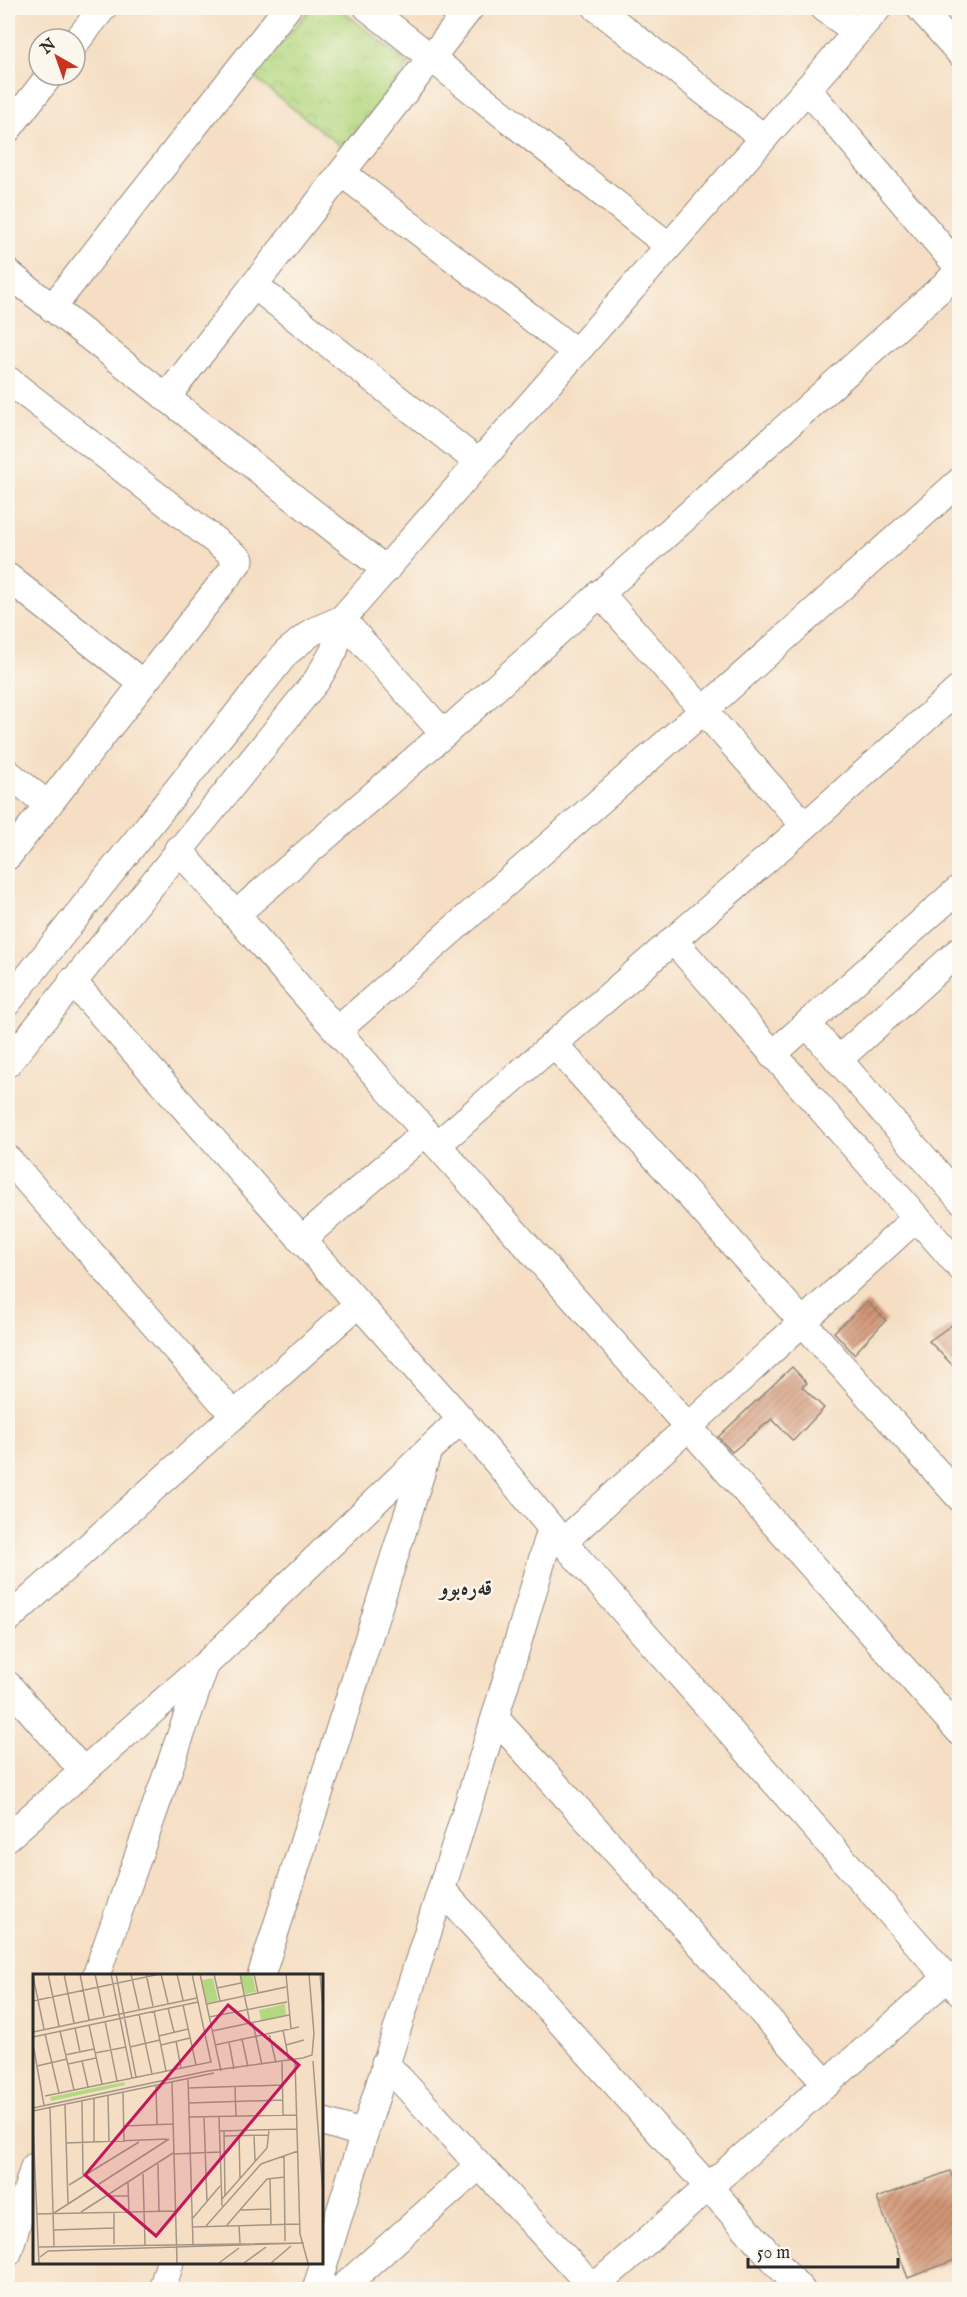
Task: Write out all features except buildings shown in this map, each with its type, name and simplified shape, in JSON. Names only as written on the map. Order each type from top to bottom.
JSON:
[{"type":"street","points":[[87,28],[103,8]]},
{"type":"street","points":[[52,308],[287,8]]},
{"type":"street","points":[[368,8],[669,246]]},
{"type":"street","points":[[166,398],[471,8]]},
{"type":"street","points":[[597,8],[764,138]]},
{"type":"street","points":[[824,8],[856,32]]},
{"type":"street","points":[[8,1002],[286,653],[312,632],[342,619],[878,8]]},
{"type":"street","points":[[920,8],[960,53]]},
{"type":"street","points":[[8,129],[41,87]]},
{"type":"street","points":[[235,915],[444,734],[960,270],[807,89]]},
{"type":"street","points":[[342,173],[576,352]]},
{"type":"street","points":[[8,273],[386,570]]},
{"type":"street","points":[[254,285],[479,464]]},
{"type":"street","points":[[8,380],[240,560],[141,682],[8,856]]},
{"type":"street","points":[[338,1030],[704,710],[960,481]]},
{"type":"street","points":[[8,577],[141,682]]},
{"type":"street","points":[[600,593],[805,826]]},
{"type":"street","points":[[342,619],[444,734]]},
{"type":"street","points":[[8,1063],[178,849],[317,680],[334,651],[342,619]]},
{"type":"street","points":[[301,1240],[554,1044],[960,688]]},
{"type":"street","points":[[8,773],[48,805]]},
{"type":"street","points":[[178,849],[431,1138],[690,1426],[960,1732]]},
{"type":"street","points":[[772,1055],[960,888]]},
{"type":"street","points":[[673,940],[960,1267]]},
{"type":"street","points":[[838,1060],[957,957]]},
{"type":"street","points":[[72,981],[460,1419],[557,1535],[953,1985],[827,2084],[708,2185],[592,2289],[385,2063]]},
{"type":"street","points":[[807,1024],[960,1199]]},
{"type":"street","points":[[554,1044],[960,1498]]},
{"type":"street","points":[[8,1159],[233,1414]]},
{"type":"street","points":[[316,2289],[385,2063],[557,1535],[690,1426],[916,1218]]},
{"type":"street","points":[[8,1619],[233,1414],[358,1304]]},
{"type":"street","points":[[8,1837],[206,1664],[460,1419]]},
{"type":"street","points":[[262,1974],[429,1448]]},
{"type":"street","points":[[97,1974],[206,1664]]},
{"type":"street","points":[[8,1685],[83,1771]]},
{"type":"street","points":[[496,1719],[827,2084]]},
{"type":"street","points":[[442,1890],[801,2289]]},
{"type":"street","points":[[322,2121],[364,2134]]},
{"type":"street","points":[[340,2289],[479,2166]]},
{"type":"street","points":[[8,2253],[33,2170]]},
{"type":"street","points":[[162,2289],[169,2264]]},
{"type":"green space","points":[[311,8],[339,8],[409,64],[343,148],[253,77]]},
{"type":"district","name":"قەرەبوو","points":[[466,1587]]}]
